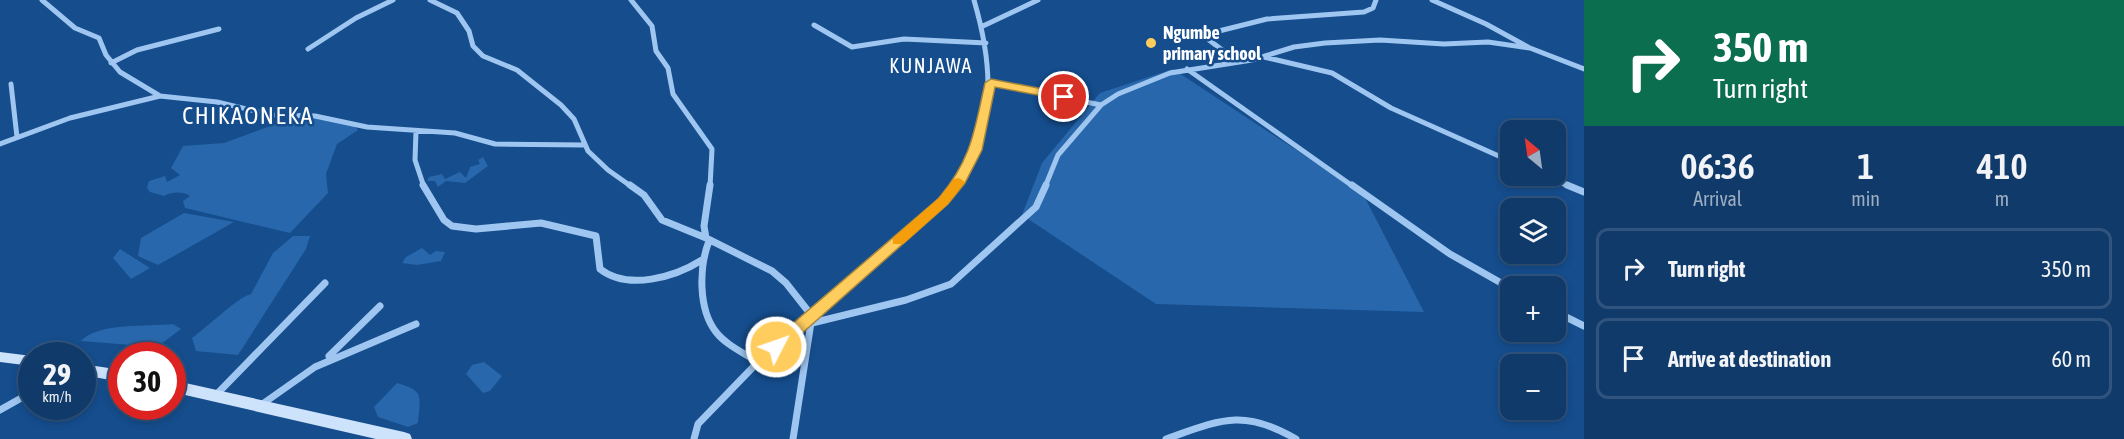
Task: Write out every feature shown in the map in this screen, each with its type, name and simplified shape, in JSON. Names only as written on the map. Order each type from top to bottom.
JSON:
[{"type":"main road","points":[[0,357],[18,359]]},
{"type":"main road","points":[[186,389],[404,439]]},
{"type":"street","points":[[42,0],[75,28],[99,38],[111,63],[129,78],[160,96]]},
{"type":"street","points":[[308,49],[356,18],[393,0]]},
{"type":"street","points":[[430,0],[457,13],[469,31],[473,46],[483,56],[517,70],[561,105],[574,119],[584,145],[608,170],[644,195],[668,225],[708,239],[772,271],[791,289],[812,319],[793,439]]},
{"type":"street","points":[[631,0],[652,26],[656,51],[668,68],[674,94],[712,149],[710,193],[704,226],[708,239],[702,260],[705,297],[713,327],[724,340],[758,362]]},
{"type":"street","points":[[694,439],[698,424],[758,362],[812,319],[923,220],[958,183],[976,150],[991,83],[983,26],[974,0]]},
{"type":"street","points":[[983,26],[1038,0]]},
{"type":"street","points":[[1238,62],[1209,40],[1211,33],[1232,26],[1266,20],[1364,12],[1373,8],[1376,0]]},
{"type":"street","points":[[1432,0],[1475,18],[1530,48],[1584,69]]},
{"type":"street","points":[[814,25],[852,47],[904,39],[986,43]]},
{"type":"street","points":[[111,63],[137,50],[219,29]]},
{"type":"street","points":[[812,319],[906,300],[951,284],[1036,207],[1045,194],[1052,166],[1072,135],[1101,105],[1118,94],[1147,81],[1187,69],[1238,62],[1307,45],[1364,41],[1444,44],[1488,42],[1530,48]]},
{"type":"street","points":[[1264,56],[1332,73],[1391,108],[1500,157]]},
{"type":"street","points":[[1187,69],[1450,254],[1500,282]]},
{"type":"street","points":[[991,83],[1101,105]]},
{"type":"street","points":[[11,84],[11,102],[17,137]]},
{"type":"street","points":[[0,144],[62,120],[160,96],[217,102],[272,115],[315,116],[367,127],[455,134],[495,144],[584,145]]},
{"type":"street","points":[[416,131],[414,157],[417,175],[444,220],[451,225],[473,229],[540,223],[596,236],[597,262],[608,276],[663,277],[680,273],[702,260]]},
{"type":"street","points":[[1566,185],[1584,192]]},
{"type":"street","points":[[215,396],[325,283]]},
{"type":"street","points":[[326,359],[380,306]]},
{"type":"street","points":[[1566,317],[1584,326]]},
{"type":"street","points":[[261,405],[290,380],[326,359],[416,324]]},
{"type":"street","points":[[2,410],[18,400]]},
{"type":"street","points":[[1166,439],[1196,428],[1246,418],[1260,419],[1296,439]]},
{"type":"shaded area","points":[[1173,69],[1363,194],[1424,312],[1156,304],[1022,215],[1042,163],[1100,93]]},
{"type":"shaded area","points":[[310,116],[355,126],[358,130],[337,144],[326,174],[328,193],[290,233],[185,208],[183,201],[190,196],[177,193],[164,196],[150,192],[147,188],[149,181],[165,176],[167,182],[180,175],[171,168],[183,146],[224,143],[281,122]]},
{"type":"shaded area","points":[[483,157],[488,166],[465,183],[446,181],[438,187],[435,181],[427,181],[429,177],[442,174],[445,179],[460,172],[466,178],[470,167],[480,164],[478,160]]},
{"type":"shaded area","points":[[184,213],[234,222],[158,265],[138,256],[141,238]]},
{"type":"shaded area","points":[[293,236],[310,236],[306,249],[238,355],[196,351],[192,338],[230,307],[251,294],[273,253]]},
{"type":"shaded area","points":[[422,248],[430,255],[436,251],[445,252],[441,261],[417,265],[402,263],[406,257]]},
{"type":"shaded area","points":[[120,249],[150,268],[131,279],[113,258]]},
{"type":"shaded area","points":[[173,324],[181,329],[164,342],[108,343],[81,341],[99,331],[124,326]]},
{"type":"shaded area","points":[[484,362],[502,376],[490,391],[483,393],[466,374],[472,365]]},
{"type":"shaded area","points":[[397,383],[412,389],[419,396],[418,423],[408,427],[378,417],[374,407]]},
{"type":"slow traffic","points":[[898,241],[943,201],[959,182]]},
{"type":"place","name":"Ngumbe primary school","points":[[1151,43]]},
{"type":"district","name":"KUNJAWA","points":[[931,66]]},
{"type":"district","name":"CHIKAONEKA","points":[[248,116]]},
{"type":"route","points":[[776,347],[923,220],[958,183],[976,150],[991,83],[1064,97]]}]
